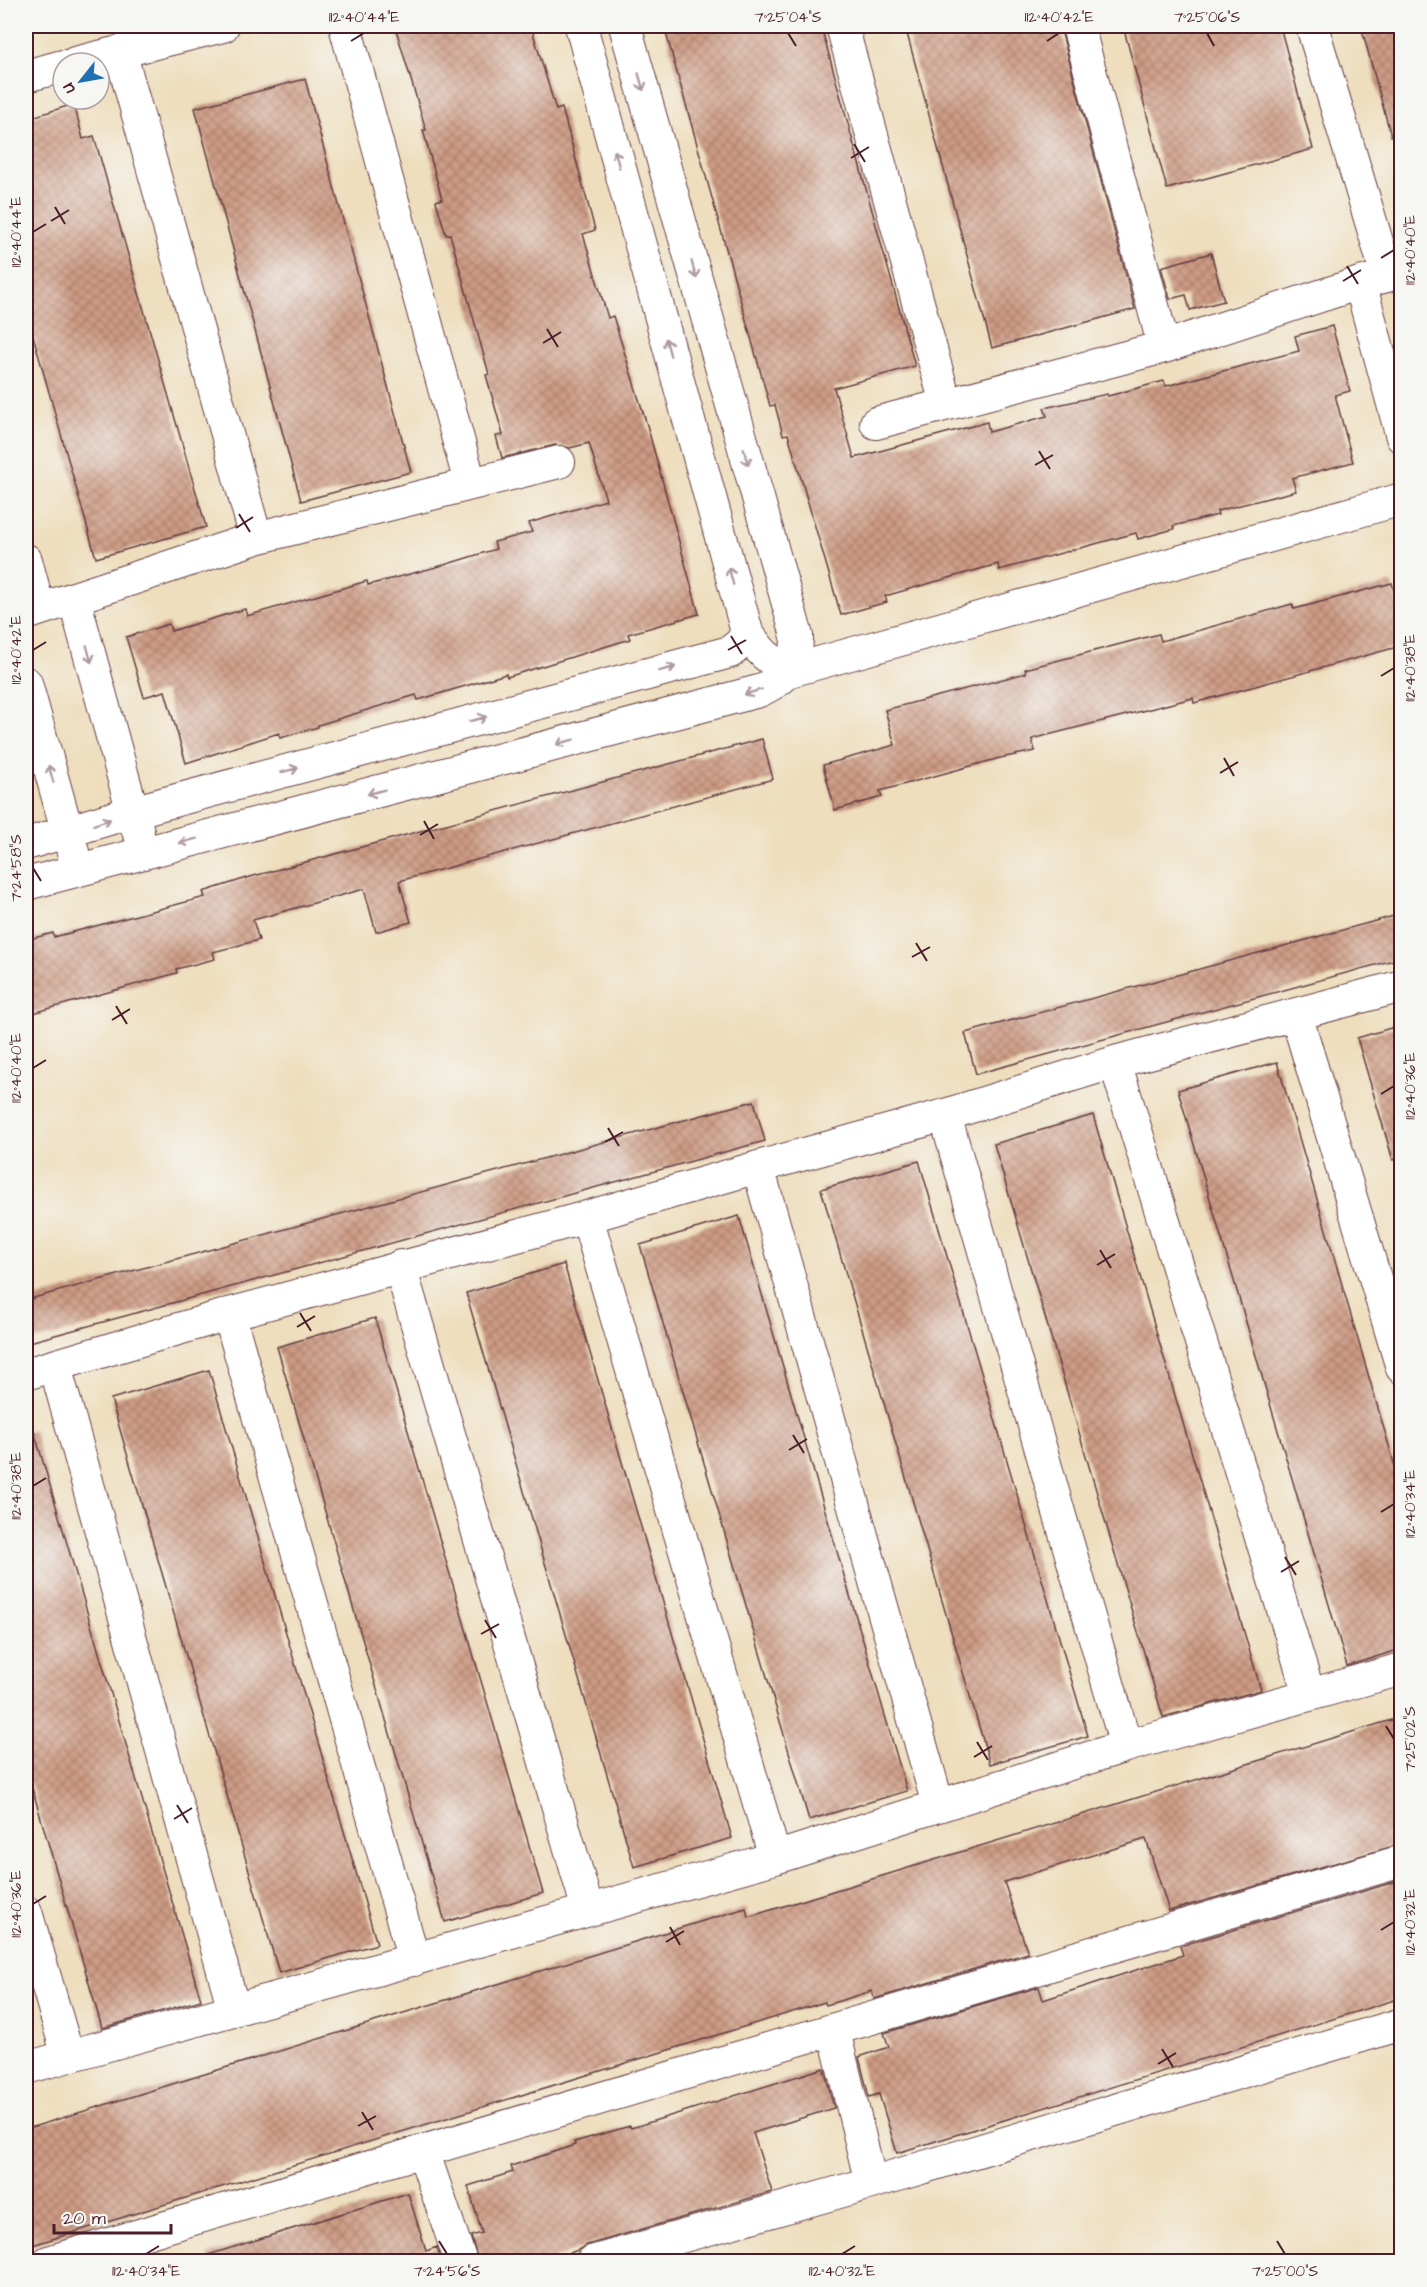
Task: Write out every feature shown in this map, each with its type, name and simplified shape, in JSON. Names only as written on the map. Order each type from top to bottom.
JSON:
[{"type":"street","points":[[111,53],[223,26]]},
{"type":"street","points":[[345,26],[470,483]]},
{"type":"street","points":[[581,26],[747,632],[759,651],[772,663],[790,671],[1401,499]]},
{"type":"street","points":[[26,884],[759,691],[775,684],[790,671],[797,657],[797,636],[626,26]]},
{"type":"street","points":[[842,26],[946,404]]},
{"type":"street","points":[[1078,26],[1164,347]]},
{"type":"street","points":[[1312,26],[1383,277],[1401,437]]},
{"type":"street","points":[[120,51],[256,538]]},
{"type":"street","points":[[26,76],[51,69]]},
{"type":"street","points":[[876,423],[1164,347],[1383,277]]},
{"type":"street","points":[[679,385],[723,374]]},
{"type":"street","points":[[26,560],[32,611],[256,538],[559,462]]},
{"type":"street","points":[[74,598],[145,853]]},
{"type":"street","points":[[26,844],[132,812],[730,652],[741,643],[747,632]]},
{"type":"street","points":[[26,683],[78,871]]},
{"type":"street","points":[[26,1374],[229,1314],[587,1217],[945,1115],[1115,1062],[1401,986]]},
{"type":"street","points":[[1296,1014],[1401,1368]]},
{"type":"street","points":[[1115,1062],[1309,1694]]},
{"type":"street","points":[[945,1115],[1126,1746]]},
{"type":"street","points":[[758,1167],[938,1805]]},
{"type":"street","points":[[587,1217],[775,1857]]},
{"type":"street","points":[[400,1266],[588,1910]]},
{"type":"street","points":[[229,1314],[414,1960]]},
{"type":"street","points":[[56,1366],[234,2010]]},
{"type":"street","points":[[26,2068],[775,1857],[1126,1746],[1401,1669]]},
{"type":"street","points":[[48,2262],[834,2031],[1401,1861]]},
{"type":"street","points":[[26,1912],[68,2056]]},
{"type":"street","points":[[592,2262],[871,2182],[1401,2024]]},
{"type":"street","points":[[834,2031],[871,2182]]},
{"type":"street","points":[[423,2151],[461,2262]]},
{"type":"building","points":[[395,26],[531,26],[556,110],[562,108],[595,230],[583,234],[608,318],[613,316],[647,425],[699,614],[628,634],[630,639],[507,677],[506,674],[418,700],[416,695],[318,725],[318,727],[280,738],[279,733],[186,763],[165,691],[144,697],[126,637],[169,624],[171,631],[245,609],[247,616],[367,581],[368,585],[444,565],[496,549],[494,542],[532,532],[529,523],[606,500],[589,443],[570,448],[555,445],[502,458],[496,436],[503,435],[486,375],[489,374],[450,234],[446,235],[436,201],[442,199],[423,130],[426,130]]},
{"type":"building","points":[[664,26],[821,26],[915,366],[834,388],[854,458],[987,422],[989,432],[1047,416],[1044,408],[1107,394],[1108,396],[1164,381],[1166,386],[1299,351],[1295,336],[1332,326],[1350,391],[1335,395],[1353,462],[1292,478],[1296,491],[1217,511],[1218,515],[1173,526],[1174,529],[1138,539],[1136,533],[999,570],[998,564],[885,596],[887,602],[841,615],[788,434],[783,435],[775,405],[770,406]]},
{"type":"building","points":[[905,26],[1060,26],[1135,309],[992,348]]},
{"type":"building","points":[[1123,26],[1280,26],[1313,149],[1167,189]]},
{"type":"building","points":[[1361,26],[1401,26],[1401,135],[1391,136]]},
{"type":"building","points":[[305,79],[411,472],[301,501],[195,108]]},
{"type":"building","points":[[52,111],[76,111],[83,139],[94,136],[206,527],[96,558],[26,311],[26,119]]},
{"type":"building","points":[[1211,253],[1224,301],[1190,310],[1186,295],[1170,299],[1161,267]]},
{"type":"building","points":[[1392,583],[1401,619],[1401,646],[1194,703],[1193,698],[1032,739],[1035,751],[1000,758],[880,791],[882,797],[835,810],[823,765],[895,745],[885,710],[1026,673],[1025,669],[1159,634],[1161,641],[1292,604],[1294,609]]},
{"type":"building","points":[[762,739],[773,779],[399,881],[411,922],[376,932],[364,889],[253,920],[259,940],[213,952],[215,959],[176,969],[177,973],[26,1015],[26,940],[53,933],[54,937],[205,897],[203,892],[250,877]]},
{"type":"building","points":[[1401,914],[1401,958],[976,1074],[965,1033]]},
{"type":"building","points":[[1401,1025],[1401,1158],[1393,1160],[1357,1038]]},
{"type":"building","points":[[1277,1062],[1401,1487],[1401,1649],[1347,1666],[1178,1090]]},
{"type":"building","points":[[754,1101],[765,1141],[26,1343],[26,1300]]},
{"type":"building","points":[[1093,1115],[1261,1690],[1163,1717],[994,1144]]},
{"type":"building","points":[[919,1161],[1088,1736],[990,1764],[821,1189]]},
{"type":"building","points":[[739,1216],[907,1791],[809,1820],[640,1245]]},
{"type":"building","points":[[564,1264],[732,1838],[634,1867],[466,1293]]},
{"type":"building","points":[[375,1318],[543,1893],[445,1922],[277,1347]]},
{"type":"building","points":[[209,1370],[377,1944],[279,1973],[111,1399]]},
{"type":"building","points":[[34,1431],[201,2000],[102,2028],[26,1767],[26,1432]]},
{"type":"building","points":[[1401,1717],[1401,1844],[1169,1911],[1146,1839],[1004,1882],[1028,1953],[874,1999],[872,1991],[826,2005],[825,2002],[26,2247],[26,2129],[746,1908],[748,1917]]},
{"type":"building","points":[[1401,1880],[1401,1998],[897,2153],[879,2094],[869,2097],[859,2057],[889,2047],[884,2033],[1039,1987],[1043,2000],[1183,1955],[1180,1946]]},
{"type":"building","points":[[824,2068],[834,2108],[753,2133],[772,2192],[587,2245],[544,2262],[478,2262],[471,2236],[482,2233],[468,2186],[513,2172],[511,2166],[575,2145],[574,2142],[630,2126],[631,2128]]},
{"type":"building","points":[[408,2193],[426,2251],[437,2247],[442,2262],[209,2262],[208,2255]]}]
